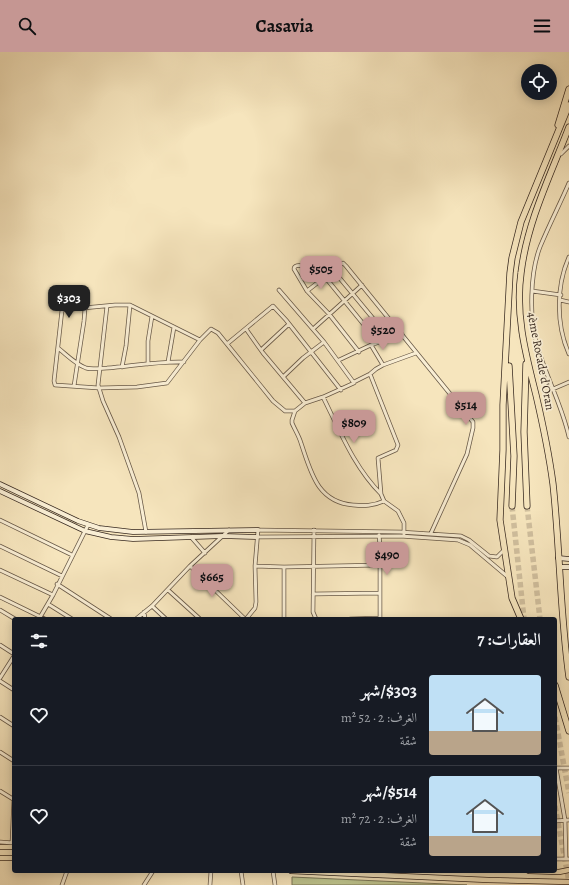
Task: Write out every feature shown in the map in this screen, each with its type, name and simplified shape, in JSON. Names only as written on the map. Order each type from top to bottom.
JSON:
[{"type":"highway","points":[[552,148],[569,89]]},
{"type":"highway","name":"4ème Rocade d'Oran","points":[[520,617],[512,598],[500,520],[503,405],[510,273],[518,232],[569,105]]},
{"type":"highway","name":"4ème Rocade d'Oran","points":[[569,127],[532,223],[525,249],[521,273],[519,306],[526,357],[548,452],[553,485],[565,651],[569,677]]},
{"type":"highway","points":[[555,164],[569,135]]},
{"type":"highway","points":[[507,346],[514,456],[512,506]]},
{"type":"highway","points":[[526,357],[524,432],[527,506]]},
{"type":"highway","points":[[557,692],[569,731]]},
{"type":"main road","points":[[1,484],[88,525],[121,531],[258,530]]},
{"type":"main road","points":[[0,491],[85,531],[98,535],[122,538],[224,536],[257,537]]},
{"type":"main road","points":[[558,558],[569,559]]},
{"type":"main road","points":[[559,567],[569,567]]},
{"type":"main road","points":[[0,847],[12,844]]},
{"type":"main road","points":[[0,858],[12,858]]},
{"type":"main road","points":[[557,871],[569,870]]},
{"type":"main road","points":[[333,873],[480,880],[569,882]]},
{"type":"street","points":[[561,154],[569,146]]},
{"type":"street","points":[[569,183],[540,248],[532,291],[532,318],[534,335],[563,413],[569,437]]},
{"type":"street","points":[[569,257],[563,277],[559,312],[560,327],[569,354]]},
{"type":"street","points":[[307,291],[343,263],[474,424],[467,454],[431,533]]},
{"type":"street","points":[[359,352],[329,314],[307,291],[294,269],[296,266],[303,266],[325,277],[378,342]]},
{"type":"street","points":[[333,270],[390,339]]},
{"type":"street","points":[[313,328],[362,285]]},
{"type":"street","points":[[278,290],[313,328],[330,352],[339,360],[354,382]]},
{"type":"street","points":[[532,291],[561,295]]},
{"type":"street","points":[[560,300],[569,302]]},
{"type":"street","points":[[200,340],[130,305],[62,310],[54,381],[55,385],[99,388],[137,387],[167,383],[200,340],[211,329],[218,333],[273,401],[285,411],[289,412],[295,411],[305,403],[341,390],[383,365],[416,353]]},
{"type":"street","points":[[122,367],[126,346],[130,305]]},
{"type":"street","points":[[107,306],[98,385],[139,493],[146,532]]},
{"type":"street","points":[[227,344],[273,306],[312,352],[341,390]]},
{"type":"street","points":[[74,386],[85,308]]},
{"type":"street","points":[[148,364],[148,342],[152,316]]},
{"type":"street","points":[[261,350],[289,324]]},
{"type":"street","points":[[168,362],[174,327]]},
{"type":"street","points":[[246,329],[261,350],[305,403]]},
{"type":"street","points":[[339,360],[378,342],[402,334]]},
{"type":"street","points":[[283,377],[303,358],[324,342]]},
{"type":"street","points":[[371,345],[383,365]]},
{"type":"street","points":[[58,348],[78,365],[95,369],[168,362],[184,362]]},
{"type":"street","points":[[370,374],[398,445],[396,450],[378,458],[381,494],[384,502],[398,511],[404,523],[404,534]]},
{"type":"street","points":[[553,389],[569,382]]},
{"type":"street","points":[[323,397],[354,459],[371,484],[381,494]]},
{"type":"street","points":[[295,411],[292,423],[301,443],[306,462],[316,483],[326,495],[337,502],[348,505],[365,506],[376,505],[384,502]]},
{"type":"street","points":[[0,491],[1,484]]},
{"type":"street","points":[[0,520],[72,555]]},
{"type":"street","points":[[41,617],[88,525]]},
{"type":"street","points":[[138,617],[152,606],[190,566],[229,530]]},
{"type":"street","points":[[247,617],[255,608],[256,602],[255,566],[258,530],[314,530],[379,534]]},
{"type":"street","points":[[314,530],[313,612],[315,617]]},
{"type":"street","points":[[257,537],[431,533],[461,536],[472,542],[491,557],[497,557],[504,550]]},
{"type":"street","points":[[379,534],[380,617]]},
{"type":"street","points":[[404,534],[458,540],[470,546],[498,568],[508,578]]},
{"type":"street","points":[[191,537],[205,553]]},
{"type":"street","points":[[470,546],[472,542]]},
{"type":"street","points":[[0,546],[62,576]]},
{"type":"street","points":[[255,566],[284,567],[314,565],[380,565]]},
{"type":"street","points":[[190,566],[243,617]]},
{"type":"street","points":[[284,567],[284,617]]},
{"type":"street","points":[[0,570],[53,595]]},
{"type":"street","points":[[57,584],[108,617]]},
{"type":"street","points":[[168,590],[198,617]]},
{"type":"street","points":[[313,594],[379,593]]},
{"type":"street","points":[[0,597],[38,617]]},
{"type":"street","points":[[48,604],[69,617]]},
{"type":"street","points":[[152,606],[164,617]]},
{"type":"street","points":[[0,610],[12,617]]},
{"type":"street","points":[[144,612],[145,617]]},
{"type":"street","points":[[0,645],[12,654]]},
{"type":"street","points":[[0,678],[12,658]]},
{"type":"street","points":[[0,681],[12,689]]},
{"type":"street","points":[[0,717],[12,725]]},
{"type":"street","points":[[0,752],[12,760]]},
{"type":"street","points":[[557,768],[569,768]]},
{"type":"street","points":[[557,778],[565,820],[567,859]]},
{"type":"street","points":[[0,791],[12,798]]},
{"type":"street","points":[[557,821],[569,820]]},
{"type":"street","points":[[0,842],[12,844]]},
{"type":"street","points":[[62,885],[67,873]]},
{"type":"street","points":[[144,885],[152,873]]},
{"type":"street","points":[[210,885],[211,873]]},
{"type":"street","points":[[241,873],[243,885]]},
{"type":"street","points":[[273,873],[275,885]]},
{"type":"green space","points":[[292,877],[467,885],[292,885]]},
{"type":"tunnel","points":[[512,506],[524,617]]},
{"type":"tunnel","points":[[527,506],[540,617]]},
{"type":"tunnel","points":[[557,728],[569,793]]},
{"type":"tunnel","points":[[557,817],[569,882]]}]
